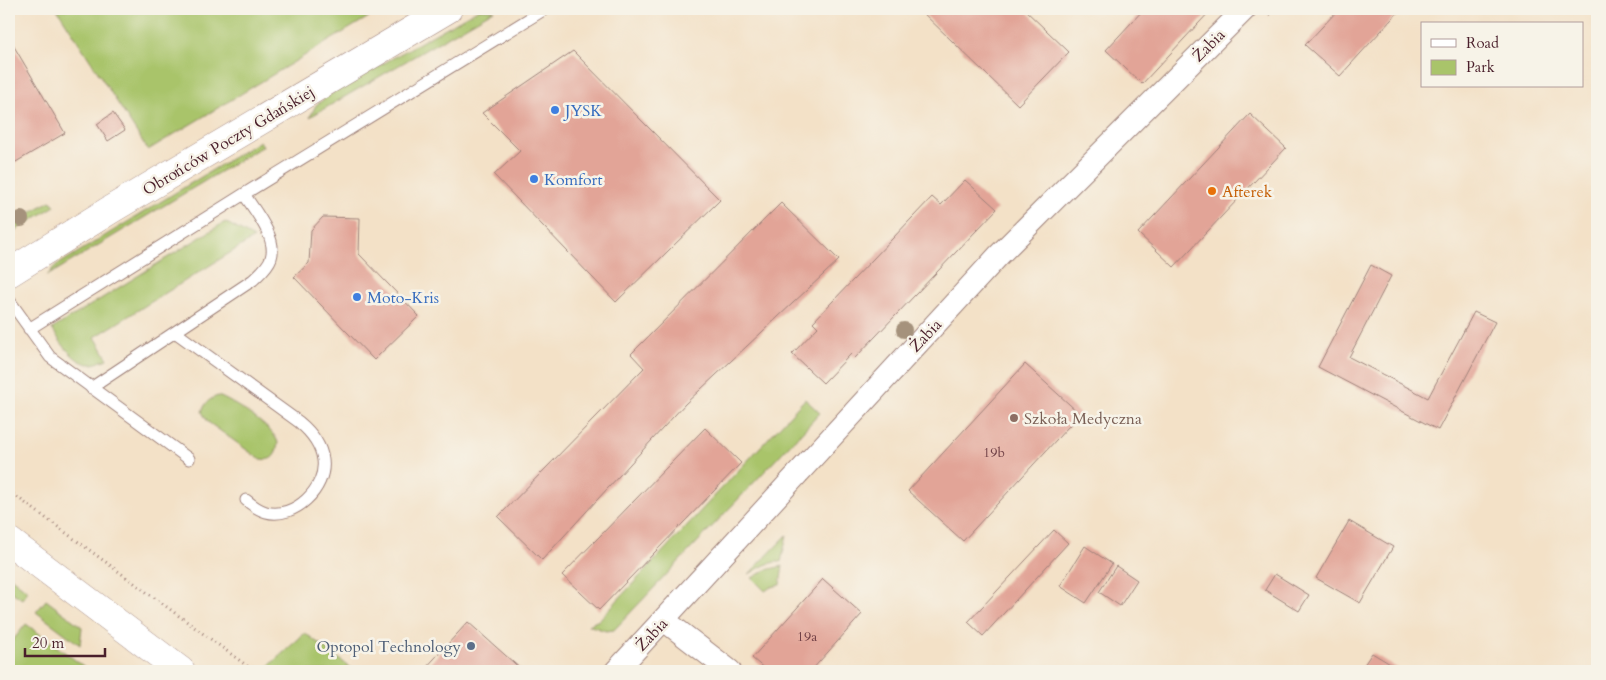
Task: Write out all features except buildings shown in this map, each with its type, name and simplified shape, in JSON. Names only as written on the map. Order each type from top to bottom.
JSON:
[{"type":"street","name":"Obrońców Poczty Gdańskiej","points":[[9,273],[110,210],[448,9]]},
{"type":"street","name":"Żabia","points":[[616,671],[998,256],[1245,9]]},
{"type":"street","points":[[9,541],[181,671]]},
{"type":"street","points":[[664,620],[730,671]]},
{"type":"lane","points":[[29,329],[545,9]]},
{"type":"lane","points":[[91,388],[253,280],[263,270],[271,258],[272,246],[269,234],[244,194]]},
{"type":"lane","points":[[9,300],[50,357],[189,459]]},
{"type":"lane","points":[[175,332],[299,422],[313,436],[320,449],[324,461],[320,481],[309,497],[302,503],[284,512],[276,513],[258,509],[246,500]]},
{"type":"path","points":[[9,491],[254,671]]},
{"type":"green space","points":[[57,9],[382,9],[148,150]]},
{"type":"green space","points":[[479,9],[494,10],[310,117],[316,105],[335,91]]},
{"type":"green space","points":[[260,141],[263,146],[47,276],[54,267]]},
{"type":"green space","points":[[50,201],[55,206],[9,234],[9,225]]},
{"type":"green space","points":[[225,222],[254,238],[95,337],[108,359],[93,364],[86,364],[74,357],[59,340],[52,329]]},
{"type":"green space","points":[[218,396],[242,409],[269,430],[278,443],[272,458],[258,458],[208,422],[202,412],[203,409],[212,398]]},
{"type":"green space","points":[[805,399],[820,413],[614,630],[606,631],[588,625],[599,620]]},
{"type":"green space","points":[[787,535],[781,562],[760,567],[749,574]]},
{"type":"green space","points":[[783,566],[780,585],[765,591],[752,578],[766,570]]},
{"type":"green space","points":[[9,576],[28,591],[22,599],[9,590]]},
{"type":"green space","points":[[46,600],[82,627],[80,645],[36,612]]},
{"type":"green space","points":[[26,624],[90,671],[9,671],[9,645]]},
{"type":"green space","points":[[305,633],[355,671],[263,671]]},
{"type":"place","name":"JYSK","points":[[555,110]]},
{"type":"place","name":"Komfort","points":[[534,179]]},
{"type":"place","name":"Afterek","points":[[1212,191]]},
{"type":"place","name":"Moto-Kris","points":[[357,297]]},
{"type":"place","name":"Szkoła Medyczna","points":[[1014,418]]},
{"type":"place","name":"Optopol Technology","points":[[471,646]]}]
